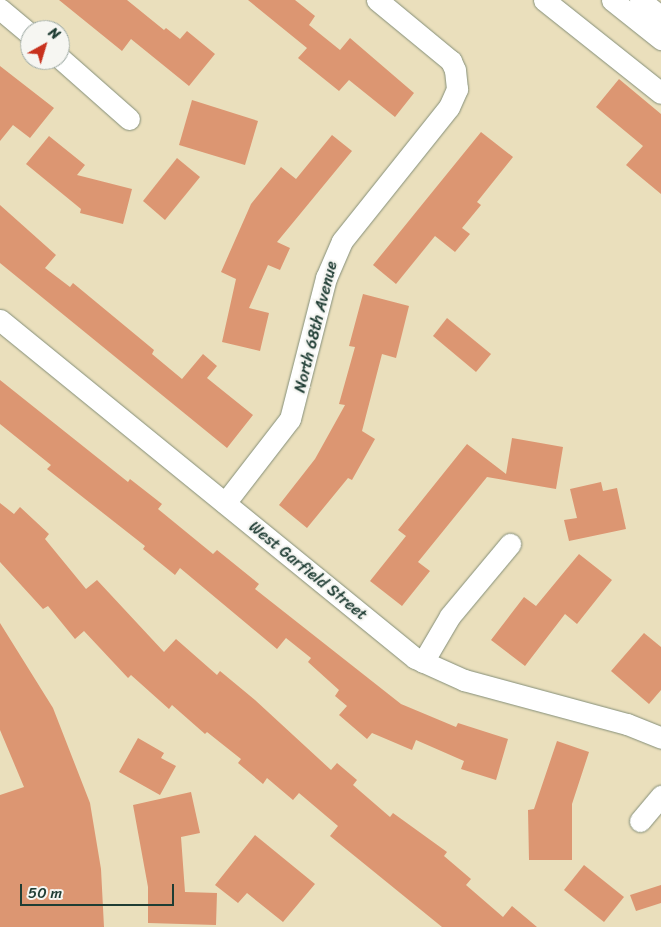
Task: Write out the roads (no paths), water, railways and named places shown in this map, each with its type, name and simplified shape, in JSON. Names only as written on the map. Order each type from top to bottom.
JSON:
[{"type":"street","name":"North 68th Avenue","points":[[225,503],[290,419],[335,253],[449,107],[458,89],[455,70],[444,54],[376,0]]},
{"type":"street","points":[[544,0],[661,93]]},
{"type":"street","points":[[612,0],[661,39]]},
{"type":"street","points":[[640,0],[661,17]]},
{"type":"street","points":[[0,9],[20,26]]},
{"type":"street","points":[[70,67],[129,119]]},
{"type":"street","name":"West Garfield Street","points":[[0,320],[423,662],[464,680],[627,724],[661,738]]},
{"type":"street","points":[[423,662],[450,616],[510,544]]},
{"type":"street","points":[[640,821],[661,796]]}]
